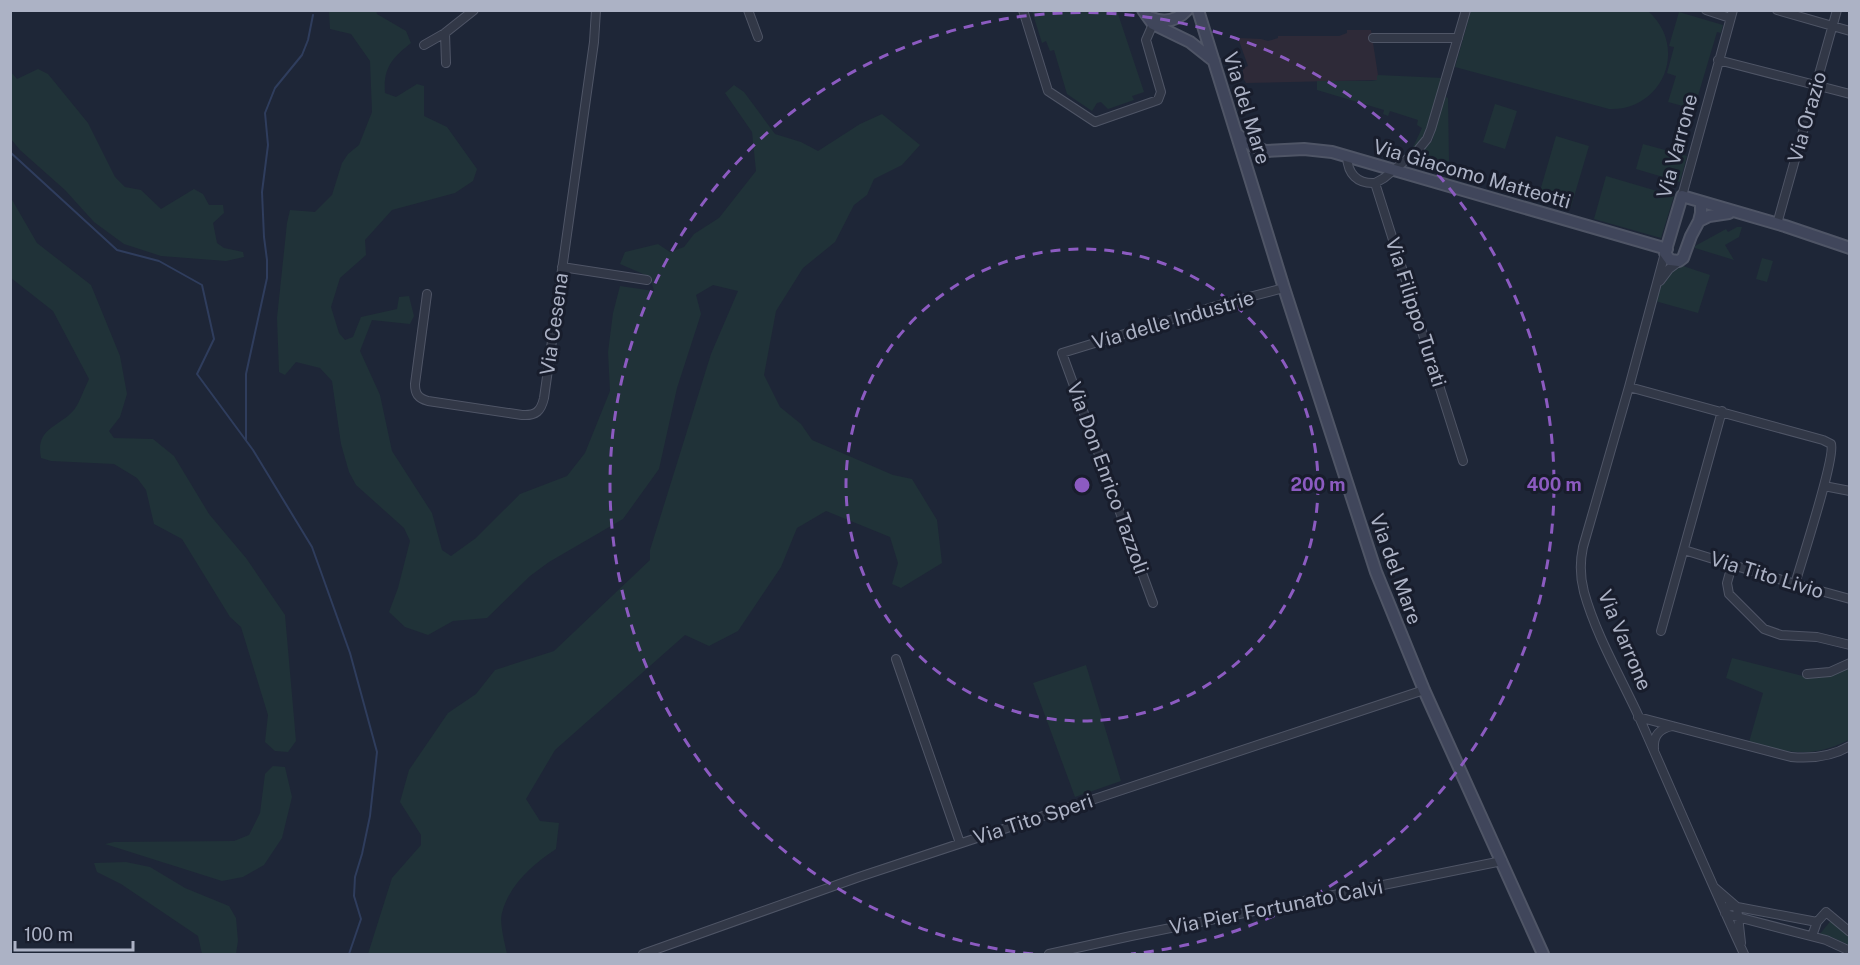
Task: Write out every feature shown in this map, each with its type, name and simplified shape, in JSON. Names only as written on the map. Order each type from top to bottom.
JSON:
[{"type":"main road","points":[[1147,17],[1169,21],[1178,18],[1187,10]]},
{"type":"main road","name":"Via del Mare","points":[[1198,10],[1284,288],[1389,606],[1424,690],[1543,954]]},
{"type":"main road","points":[[1147,17],[1190,42],[1214,62]]},
{"type":"main road","points":[[1190,42],[1198,35],[1202,24]]},
{"type":"main road","points":[[1190,42],[1208,43]]},
{"type":"main road","points":[[1237,134],[1251,146],[1265,151]]},
{"type":"main road","name":"Via Giacomo Matteotti","points":[[1265,151],[1311,149],[1332,152],[1666,251],[1670,260],[1681,260]]},
{"type":"main road","points":[[1248,174],[1253,159],[1265,151]]},
{"type":"main road","points":[[1682,196],[1850,248]]},
{"type":"main road","name":"Via Varrone","points":[[1666,251],[1682,196]]},
{"type":"main road","points":[[1681,260],[1685,255],[1690,236],[1699,221],[1701,202]]},
{"type":"main road","points":[[1699,221],[1714,215],[1738,213]]},
{"type":"street","points":[[424,45],[445,33],[474,10]]},
{"type":"street","name":"Via Cesena","points":[[427,294],[415,381],[417,395],[428,401],[530,416],[536,414],[544,398],[594,42],[596,10]]},
{"type":"street","points":[[748,10],[758,37]]},
{"type":"street","points":[[1023,10],[1048,91],[1095,122],[1158,100],[1160,96],[1161,92],[1146,40],[1147,17]]},
{"type":"street","points":[[1347,157],[1349,168],[1356,179],[1375,183],[1413,154],[1427,139],[1466,10]]},
{"type":"street","points":[[1706,10],[1731,14]]},
{"type":"street","points":[[1777,10],[1850,31]]},
{"type":"street","name":"Via Orazio","points":[[1777,224],[1837,10]]},
{"type":"street","name":"Via Varrone","points":[[1682,196],[1731,14]]},
{"type":"street","points":[[445,33],[446,63]]},
{"type":"street","points":[[1373,38],[1458,38]]},
{"type":"street","points":[[1718,60],[1850,94]]},
{"type":"street","name":"Via Filippo Turati","points":[[1375,183],[1463,461]]},
{"type":"street","name":"Via Varrone","points":[[1666,251],[1583,547],[1581,572],[1583,590],[1591,613],[1743,951]]},
{"type":"street","name":"Via Varrone","points":[[1656,290],[1666,272],[1681,260]]},
{"type":"street","points":[[562,267],[646,280]]},
{"type":"street","name":"Via delle Industrie","points":[[1062,353],[1226,303],[1284,288]]},
{"type":"street","name":"Via Don Enrico Tazzoli","points":[[1062,353],[1153,603]]},
{"type":"street","points":[[1629,387],[1722,411],[1830,443],[1833,447],[1824,486],[1795,585]]},
{"type":"street","points":[[1661,631],[1722,411]]},
{"type":"street","points":[[1824,486],[1850,491]]},
{"type":"street","name":"Via Tito Livio","points":[[1684,550],[1795,585],[1850,599]]},
{"type":"street","points":[[1732,565],[1727,586],[1729,594],[1764,629],[1781,635],[1817,637],[1850,645]]},
{"type":"street","points":[[896,659],[960,843]]},
{"type":"street","points":[[1807,674],[1830,672],[1850,663]]},
{"type":"street","name":"Via Tito Speri","points":[[643,954],[960,843],[1424,690]]},
{"type":"street","points":[[1638,717],[1791,757],[1822,757],[1850,746]]},
{"type":"street","points":[[1655,753],[1654,741],[1657,734],[1662,729],[1672,726]]},
{"type":"street","name":"Via Pier Fortunato Calvi","points":[[1049,954],[1502,861]]},
{"type":"street","points":[[1713,886],[1737,907],[1743,951]]},
{"type":"street","points":[[1817,922],[1730,906],[1725,914],[1826,940],[1850,951]]},
{"type":"street","points":[[1812,936],[1817,922],[1826,912],[1850,932]]},
{"type":"street","points":[[1741,936],[1747,926],[1754,922]]},
{"type":"shaded area","points":[[329,11],[376,11],[377,14],[406,31],[411,43],[390,64],[387,70],[385,93],[396,97],[417,84],[424,86],[424,116],[447,127],[477,169],[473,181],[455,193],[392,210],[365,240],[366,255],[340,278],[331,307],[339,333],[345,340],[353,337],[361,317],[397,309],[399,297],[409,296],[414,316],[410,324],[372,320],[360,351],[380,395],[392,451],[432,513],[442,550],[451,556],[476,538],[520,494],[567,476],[585,453],[610,391],[608,352],[613,313],[620,286],[654,291],[650,277],[620,264],[625,252],[658,244],[670,252],[684,247],[694,234],[719,218],[756,171],[752,132],[725,93],[734,85],[744,92],[775,134],[801,142],[818,151],[860,124],[882,114],[920,145],[902,165],[874,179],[867,195],[854,205],[835,242],[803,268],[776,311],[764,375],[780,407],[801,424],[812,440],[893,475],[912,479],[937,520],[942,563],[901,588],[892,584],[898,563],[890,537],[826,511],[797,528],[781,567],[738,631],[709,646],[685,635],[555,750],[526,799],[540,821],[559,823],[556,849],[523,876],[505,903],[501,922],[507,954],[368,954],[392,878],[421,845],[421,835],[400,802],[409,770],[448,713],[476,694],[495,670],[554,651],[650,560],[650,550],[711,354],[738,291],[713,285],[696,295],[701,314],[677,388],[659,469],[623,519],[549,562],[530,576],[487,618],[453,621],[428,635],[405,627],[389,612],[398,588],[410,541],[404,528],[356,485],[349,472],[341,444],[332,381],[320,368],[296,362],[285,375],[279,372],[277,318],[290,210],[315,212],[332,195],[342,163],[348,154],[359,145],[372,112],[370,61],[351,34],[330,29]]},
{"type":"shaded area","points":[[1032,11],[1117,11],[1144,92],[1132,96],[1134,100],[1108,109],[1101,102],[1097,103],[1092,111],[1067,94],[1054,50],[1050,51],[1046,41],[1042,43]]},
{"type":"shaded area","points":[[1471,11],[1648,11],[1660,26],[1667,42],[1668,58],[1664,74],[1656,88],[1644,100],[1628,107],[1609,109],[1455,67]]},
{"type":"shaded area","points":[[1679,12],[1723,25],[1721,33],[1717,32],[1694,109],[1668,102],[1676,76],[1667,73],[1674,47],[1669,46]]},
{"type":"shaded area","points":[[1347,30],[1371,30],[1377,80],[1246,83],[1243,78],[1243,68],[1248,66],[1238,38],[1268,41],[1278,36],[1339,36],[1347,33]]},
{"type":"shaded area","points":[[38,69],[48,74],[88,123],[115,177],[125,187],[141,190],[161,209],[194,189],[203,194],[209,205],[223,205],[224,213],[213,223],[217,243],[224,248],[243,252],[244,257],[226,261],[161,256],[124,244],[94,222],[65,190],[20,150],[11,139],[11,72],[17,79]]},
{"type":"shaded area","points":[[1378,75],[1443,78],[1426,135],[1407,154],[1422,128],[1417,125],[1418,120],[1390,111],[1388,116],[1383,114],[1384,110],[1317,90],[1317,81],[1371,81],[1377,80]]},
{"type":"shaded area","points":[[1445,97],[1448,98],[1449,161],[1412,162],[1432,141]]},
{"type":"shaded area","points":[[1495,104],[1517,111],[1505,149],[1483,142]]},
{"type":"shaded area","points":[[1556,136],[1589,146],[1571,207],[1538,198]]},
{"type":"shaded area","points":[[1643,144],[1687,156],[1680,182],[1636,169]]},
{"type":"shaded area","points":[[1606,176],[1674,196],[1661,238],[1594,219]]},
{"type":"shaded area","points":[[11,198],[37,243],[91,285],[120,356],[127,394],[120,417],[109,431],[114,438],[153,439],[174,456],[209,514],[246,558],[285,615],[296,741],[288,752],[275,751],[265,742],[268,715],[241,627],[230,617],[182,539],[154,524],[146,490],[137,478],[114,464],[51,461],[41,458],[41,440],[49,430],[74,410],[89,379],[53,311],[11,278]]},
{"type":"shaded area","points":[[1742,227],[1739,237],[1725,245],[1734,260],[1695,248],[1726,229],[1728,232]]},
{"type":"shaded area","points":[[1762,258],[1773,261],[1767,282],[1756,279]]},
{"type":"shaded area","points":[[1683,266],[1710,275],[1698,313],[1655,301],[1666,275]]},
{"type":"shaded area","points":[[1732,658],[1811,678],[1826,675],[1849,665],[1849,740],[1811,752],[1789,751],[1749,742],[1763,693],[1726,678]]},
{"type":"shaded area","points":[[1086,665],[1121,781],[1075,797],[1033,683]]},
{"type":"shaded area","points":[[273,766],[285,767],[292,797],[282,838],[264,865],[243,877],[222,881],[105,844],[234,841],[249,835],[260,813],[265,774]]},
{"type":"shaded area","points":[[126,862],[150,867],[185,888],[229,906],[236,918],[238,941],[236,954],[202,954],[198,936],[121,884],[97,872],[94,863]]},
{"type":"shaded area","points":[[1833,918],[1849,933],[1849,945],[1831,937],[1819,935]]},
{"type":"waterway","points":[[246,440],[246,374],[267,278],[262,192],[268,145],[265,113],[275,88],[302,55],[308,40],[313,15]]},
{"type":"waterway","points":[[10,152],[117,250],[159,261],[202,285],[214,339],[197,374],[253,450],[312,547],[350,653],[377,752],[370,816],[355,877],[354,896],[361,919],[349,954]]}]
